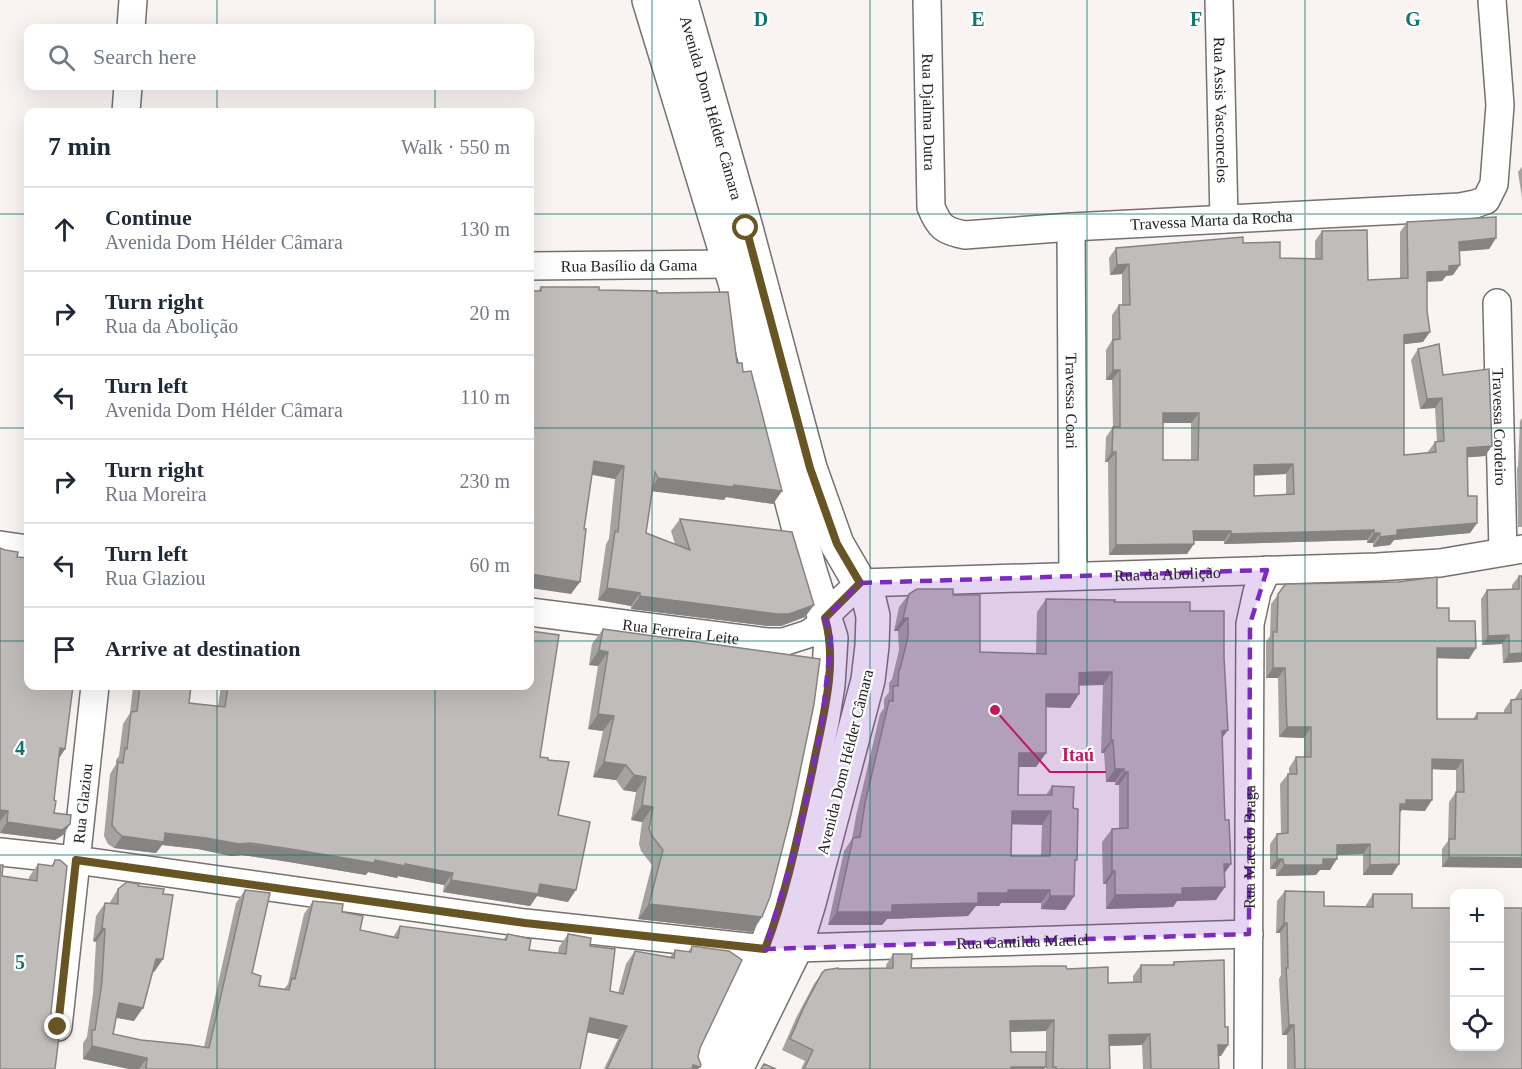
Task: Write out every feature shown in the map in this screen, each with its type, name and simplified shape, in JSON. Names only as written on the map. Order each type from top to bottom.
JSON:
[{"type":"main road","name":"Avenida Dom Hélder Câmara","points":[[649,0],[730,264],[809,568],[831,638],[828,685],[822,722],[799,834],[777,918],[780,949],[736,1069]]},
{"type":"main road","name":"Avenida Dom Hélder Câmara","points":[[681,0],[746,228],[810,468],[837,544],[860,583],[873,616],[868,680],[809,903],[708,1069]]},
{"type":"street","points":[[131,24],[133,0]]},
{"type":"street","name":"Rua Djalma Dutra","points":[[927,0],[931,207],[938,223]]},
{"type":"street","name":"Rua Assis Vasconcelos","points":[[1220,0],[1224,219]]},
{"type":"street","points":[[1491,0],[1511,104]]},
{"type":"street","points":[[126,108],[128,90]]},
{"type":"street","name":"Travessa Marta da Rocha","points":[[938,223],[950,232],[965,235],[1071,227],[1460,207],[1475,204],[1486,200],[1494,184],[1511,104]]},
{"type":"street","name":"Travessa Coari","points":[[1071,227],[1073,576]]},
{"type":"street","name":"Rua Basílio da Gama","points":[[534,266],[730,264]]},
{"type":"street","name":"Travessa Cordeiro","points":[[1497,303],[1512,550]]},
{"type":"street","points":[[0,545],[24,548]]},
{"type":"street","name":"Rua da Abolição","points":[[860,583],[1377,567],[1440,563],[1512,550]]},
{"type":"street","name":"Rua Macedo Braga","points":[[1248,1069],[1250,624],[1257,592],[1267,570]]},
{"type":"street","name":"Rua Macedo Braga","points":[[1220,572],[1237,589],[1250,624]]},
{"type":"street","points":[[825,618],[860,583]]},
{"type":"street","name":"Rua Ferreira Leite","points":[[534,613],[767,642],[783,642],[797,638],[817,628],[825,618]]},
{"type":"street","name":"Rua Glaziou","points":[[58,1027],[95,690]]},
{"type":"street","name":"Rua Cantilda Maciel","points":[[0,852],[76,860],[525,923],[780,949],[1249,934]]},
{"type":"highlighted area","points":[[1267,570],[1250,624],[1249,934],[765,949],[799,834],[822,722],[831,638],[825,618],[860,583]]},
{"type":"building","points":[[1496,217],[1496,238],[1459,242],[1460,265],[1449,266],[1449,271],[1427,272],[1427,310],[1430,332],[1404,335],[1404,455],[1436,452],[1435,442],[1444,441],[1442,398],[1427,399],[1418,349],[1439,344],[1443,375],[1489,369],[1492,446],[1467,448],[1468,496],[1477,496],[1477,523],[1397,530],[1397,535],[1380,537],[1380,533],[1374,533],[1374,530],[1231,534],[1231,531],[1193,531],[1194,544],[1116,545],[1116,452],[1112,452],[1113,427],[1120,427],[1120,370],[1113,370],[1113,340],[1120,339],[1119,305],[1130,305],[1129,264],[1117,265],[1116,248],[1243,237],[1243,243],[1280,242],[1280,258],[1322,259],[1322,231],[1367,230],[1368,280],[1408,278],[1407,222]],"holes":[[[1163,413],[1199,413],[1198,460],[1163,460]],[[1293,464],[1294,494],[1254,496],[1254,465]]]},
{"type":"building","points":[[541,287],[599,287],[599,290],[657,291],[657,293],[728,292],[737,363],[742,363],[743,372],[751,371],[782,491],[658,478],[655,472],[646,533],[690,550],[680,519],[792,532],[814,605],[789,614],[777,614],[640,596],[640,593],[607,588],[615,531],[618,532],[624,466],[594,461],[584,529],[586,529],[580,582],[534,575],[534,291],[541,291]]},
{"type":"building","points":[[0,548],[18,552],[17,557],[24,558],[24,690],[72,690],[65,749],[60,748],[54,800],[56,801],[54,813],[71,815],[70,824],[62,830],[7,822],[8,811],[0,810]]},
{"type":"building","points":[[1519,576],[1522,576],[1522,653],[1509,654],[1509,635],[1488,636],[1487,590],[1519,589]]},
{"type":"building","points":[[1437,577],[1437,608],[1449,608],[1449,621],[1475,621],[1476,648],[1437,648],[1437,719],[1477,719],[1477,713],[1511,713],[1511,700],[1522,699],[1522,858],[1449,857],[1449,839],[1455,839],[1456,792],[1464,792],[1463,760],[1432,759],[1432,800],[1406,800],[1406,804],[1400,804],[1399,864],[1370,865],[1370,844],[1337,845],[1337,859],[1323,859],[1323,865],[1284,865],[1283,859],[1277,859],[1277,834],[1288,833],[1288,774],[1297,774],[1296,757],[1311,757],[1311,727],[1287,727],[1285,668],[1273,668],[1273,632],[1277,632],[1278,594],[1287,584],[1398,582]]},
{"type":"building","points":[[917,589],[953,589],[953,595],[980,595],[980,652],[1046,654],[1046,599],[1190,602],[1190,611],[1224,611],[1228,730],[1222,731],[1225,820],[1229,820],[1231,864],[1224,864],[1225,887],[1182,888],[1182,894],[1115,895],[1115,871],[1112,871],[1112,829],[1128,828],[1128,772],[1124,772],[1124,769],[1115,769],[1113,740],[1111,740],[1112,672],[1094,672],[1079,673],[1079,694],[1046,694],[1046,753],[1019,753],[1018,795],[1052,795],[1052,786],[1074,787],[1073,808],[1078,809],[1074,896],[1050,896],[1050,890],[1008,890],[1008,893],[978,893],[978,903],[892,905],[892,912],[837,912],[853,838],[860,837],[865,803],[889,701],[893,701],[893,686],[898,686],[899,669],[908,637],[908,618],[903,618],[909,594]],"holes":[[[1012,811],[1051,811],[1050,856],[1011,856]]]},
{"type":"building","points":[[603,629],[820,659],[814,704],[791,815],[770,897],[762,917],[649,904],[663,850],[649,829],[653,807],[642,805],[646,777],[634,775],[626,765],[604,762],[614,716],[598,714],[608,652],[599,650]]},
{"type":"building","points":[[534,632],[559,635],[540,757],[569,762],[558,815],[590,822],[576,890],[540,884],[538,894],[451,880],[453,873],[405,864],[405,866],[375,860],[374,863],[250,843],[239,844],[165,833],[164,842],[122,836],[117,832],[112,825],[118,762],[123,763],[131,712],[137,711],[140,690],[191,690],[189,703],[225,707],[227,690],[534,690]]},
{"type":"building","points":[[55,860],[60,860],[67,866],[51,1012],[53,1021],[60,1028],[55,1069],[0,1069],[0,865],[3,865],[2,876],[37,881],[38,864],[53,866]]},
{"type":"building","points":[[127,882],[139,884],[138,886],[164,889],[163,894],[173,895],[163,959],[156,959],[143,1008],[119,1003],[113,1034],[141,1040],[209,1048],[245,890],[270,893],[252,973],[261,976],[259,986],[289,990],[292,978],[295,979],[313,901],[343,904],[342,912],[363,916],[360,930],[398,938],[400,926],[506,940],[508,934],[531,939],[529,950],[566,954],[568,934],[591,938],[590,946],[615,949],[610,991],[623,994],[635,951],[674,958],[675,950],[691,952],[692,946],[729,951],[742,960],[700,1048],[698,1057],[701,1065],[700,1067],[693,1065],[692,1069],[607,1069],[627,1026],[590,1018],[580,1069],[146,1069],[147,1058],[92,1046],[92,1030],[95,1030],[102,981],[105,929],[102,928],[105,903],[118,904],[118,889]]},
{"type":"building","points":[[1285,891],[1324,892],[1324,906],[1373,907],[1373,894],[1412,894],[1412,908],[1450,908],[1450,1051],[1504,1051],[1504,908],[1522,908],[1522,1069],[1295,1069],[1294,1025],[1289,1025],[1286,968],[1288,968],[1287,923],[1284,923]]},
{"type":"building","points":[[893,954],[912,954],[911,968],[1108,967],[1108,983],[1141,982],[1141,965],[1174,965],[1174,962],[1224,960],[1225,1027],[1228,1027],[1228,1045],[1218,1045],[1219,1069],[1151,1069],[1150,1034],[1109,1035],[1110,1069],[1056,1069],[1053,1067],[1054,1020],[1010,1021],[1011,1052],[1046,1052],[1046,1067],[804,1069],[813,1050],[790,1039],[822,973],[825,970],[838,968],[893,968]]},
{"type":"building","points":[[764,1064],[776,1069],[761,1069]]},
{"type":"place","name":"Itaú","points":[[995,710]]},
{"type":"route","points":[[58,1027],[76,860],[525,923],[765,949],[777,918],[799,834],[822,722],[828,685],[831,638],[825,618],[860,583],[837,544],[810,468],[746,228]]}]
